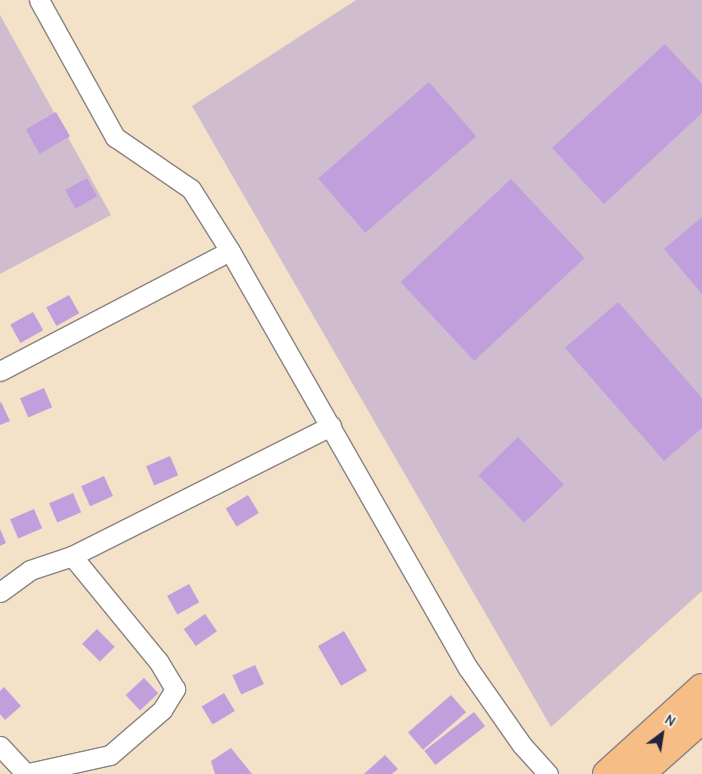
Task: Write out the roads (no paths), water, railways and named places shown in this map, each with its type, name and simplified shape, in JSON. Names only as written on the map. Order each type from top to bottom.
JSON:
[{"type":"highway","points":[[607,774],[702,688]]},
{"type":"highway","points":[[640,774],[702,719]]},
{"type":"street","points":[[39,0],[115,137],[191,189],[230,252],[331,426],[468,668],[522,745],[548,774]]},
{"type":"street","points":[[0,371],[230,252]]},
{"type":"street","points":[[0,592],[30,570],[72,556],[331,426]]},
{"type":"street","points":[[0,746],[25,774],[110,756],[162,710],[175,689],[158,661],[72,556]]}]
